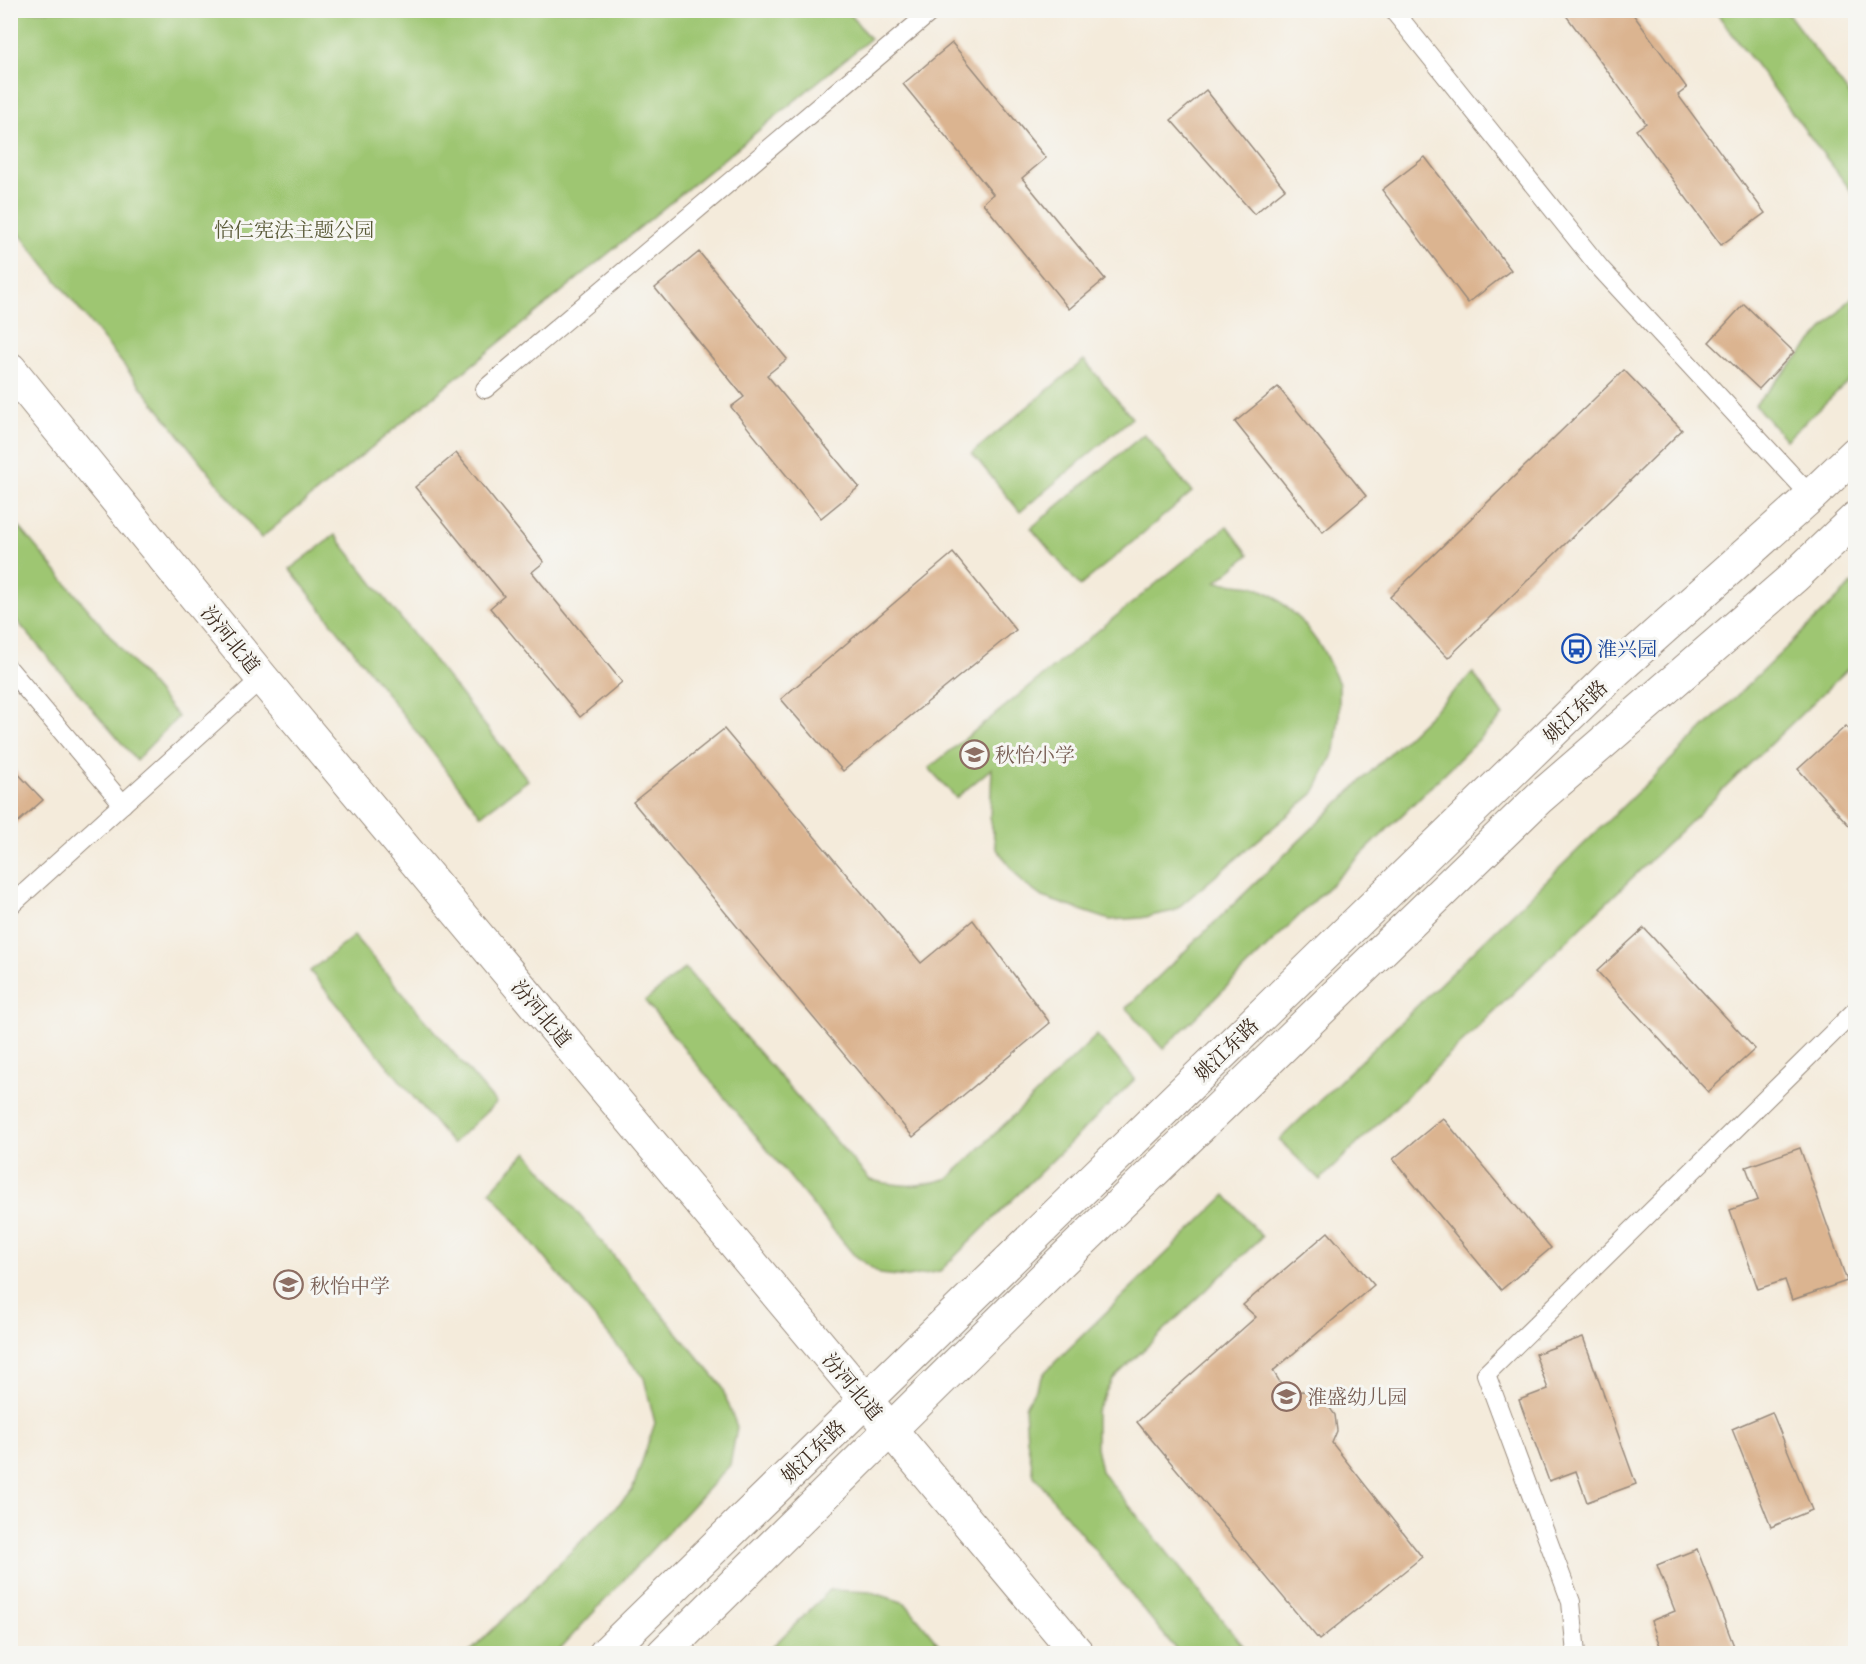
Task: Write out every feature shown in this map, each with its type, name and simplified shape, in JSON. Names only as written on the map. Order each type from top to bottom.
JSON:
[{"type":"street","name":"汾河北道","points":[[10,369],[262,678],[1078,1653]]},
{"type":"street","name":"姚江东路","points":[[605,1653],[1612,674],[1856,453]]},
{"type":"street","name":"姚江东路","points":[[663,1653],[1048,1274],[1539,798],[1794,578],[1856,518]]},
{"type":"lane","points":[[485,389],[933,10]]},
{"type":"lane","points":[[1393,10],[1600,268],[1811,496]]},
{"type":"lane","points":[[10,670],[123,804]]},
{"type":"lane","points":[[10,906],[262,678]]},
{"type":"lane","points":[[1576,1653],[1571,1602],[1486,1374],[1856,1010]]},
{"type":"green space","name":"怡仁宪法主题公园","points":[[847,10],[870,39],[261,538],[11,223],[11,11]]},
{"type":"green space","points":[[1715,11],[1786,11],[1855,102],[1855,196]]},
{"type":"green space","points":[[1855,294],[1855,375],[1786,440],[1755,405]]},
{"type":"green space","points":[[1084,360],[1132,418],[1020,512],[972,453]]},
{"type":"green space","points":[[1144,434],[1192,492],[1080,586],[1031,528]]},
{"type":"green space","points":[[11,517],[178,717],[136,760],[11,614]]},
{"type":"green space","points":[[1227,526],[1249,555],[1216,582],[1253,586],[1274,596],[1301,620],[1323,650],[1339,684],[1339,717],[1335,750],[1314,793],[1174,911],[1141,918],[1110,920],[1042,897],[1023,883],[996,848],[990,817],[992,768],[956,798],[929,768]]},
{"type":"green space","points":[[335,535],[528,780],[481,815],[290,569]]},
{"type":"green space","points":[[1855,581],[1855,662],[1320,1180],[1279,1140]]},
{"type":"green space","points":[[1473,673],[1503,716],[1163,1049],[1126,1008]]},
{"type":"green space","points":[[354,936],[496,1103],[452,1144],[310,971]]},
{"type":"green space","points":[[685,968],[870,1180],[910,1185],[928,1184],[949,1178],[1097,1035],[1135,1079],[940,1271],[908,1277],[880,1274],[853,1254],[645,1001]]},
{"type":"green space","points":[[527,1152],[721,1385],[737,1427],[730,1465],[556,1653],[469,1653],[632,1491],[655,1423],[644,1378],[490,1191]]},
{"type":"green space","points":[[1226,1195],[1262,1237],[1112,1380],[1096,1412],[1096,1447],[1101,1471],[1249,1653],[1179,1653],[1034,1476],[1027,1440],[1025,1407],[1045,1372]]},
{"type":"green space","points":[[830,1590],[871,1592],[905,1603],[946,1653],[766,1653]]},
{"type":"building","points":[[1562,10],[1630,10],[1687,88],[1678,95],[1765,213],[1721,245],[1636,130],[1646,123]]},
{"type":"building","points":[[952,43],[1046,158],[1022,178],[1105,279],[1069,309],[983,203],[993,194],[903,84]]},
{"type":"building","points":[[1206,90],[1285,189],[1254,214],[1171,120]]},
{"type":"building","points":[[1425,157],[1511,270],[1468,303],[1382,190]]},
{"type":"building","points":[[699,252],[787,359],[767,375],[859,487],[821,518],[731,407],[744,397],[655,288]]},
{"type":"building","points":[[1744,304],[1794,352],[1759,389],[1709,342]]},
{"type":"building","points":[[1624,370],[1682,430],[1448,658],[1390,597]]},
{"type":"building","points":[[1278,387],[1366,496],[1323,532],[1235,422]]},
{"type":"building","points":[[456,453],[544,562],[532,572],[622,682],[580,717],[490,608],[504,596],[415,487]]},
{"type":"building","points":[[953,553],[1016,630],[843,771],[781,699]]},
{"type":"building","points":[[1846,726],[1856,737],[1856,833],[1798,769]]},
{"type":"building","points":[[724,729],[921,963],[973,920],[1050,1023],[913,1137],[633,802]]},
{"type":"building","points":[[10,765],[43,800],[10,829]]},
{"type":"building","points":[[1644,928],[1755,1049],[1708,1092],[1597,971]]},
{"type":"building","points":[[1443,1118],[1551,1248],[1501,1290],[1393,1159]]},
{"type":"building","points":[[1800,1148],[1847,1281],[1792,1300],[1785,1280],[1758,1289],[1730,1210],[1758,1200],[1746,1167]]},
{"type":"building","points":[[1328,1232],[1374,1285],[1273,1371],[1286,1392],[1305,1391],[1324,1400],[1335,1415],[1337,1431],[1332,1443],[1422,1557],[1319,1640],[1137,1422],[1256,1317],[1243,1305]]},
{"type":"building","points":[[1583,1337],[1636,1484],[1587,1502],[1576,1471],[1549,1481],[1519,1400],[1548,1389],[1535,1354]]},
{"type":"building","points":[[1772,1412],[1812,1510],[1771,1527],[1732,1429]]},
{"type":"building","points":[[1697,1549],[1737,1654],[1681,1654],[1679,1648],[1663,1654],[1651,1621],[1675,1611],[1657,1565]]},
{"type":"place","name":"淮兴园","points":[[1576,648]]},
{"type":"place","name":"秋怡小学","points":[[974,754]]},
{"type":"place","name":"秋怡中学","points":[[289,1285]]},
{"type":"place","name":"淮盛幼儿园","points":[[1286,1396]]}]
